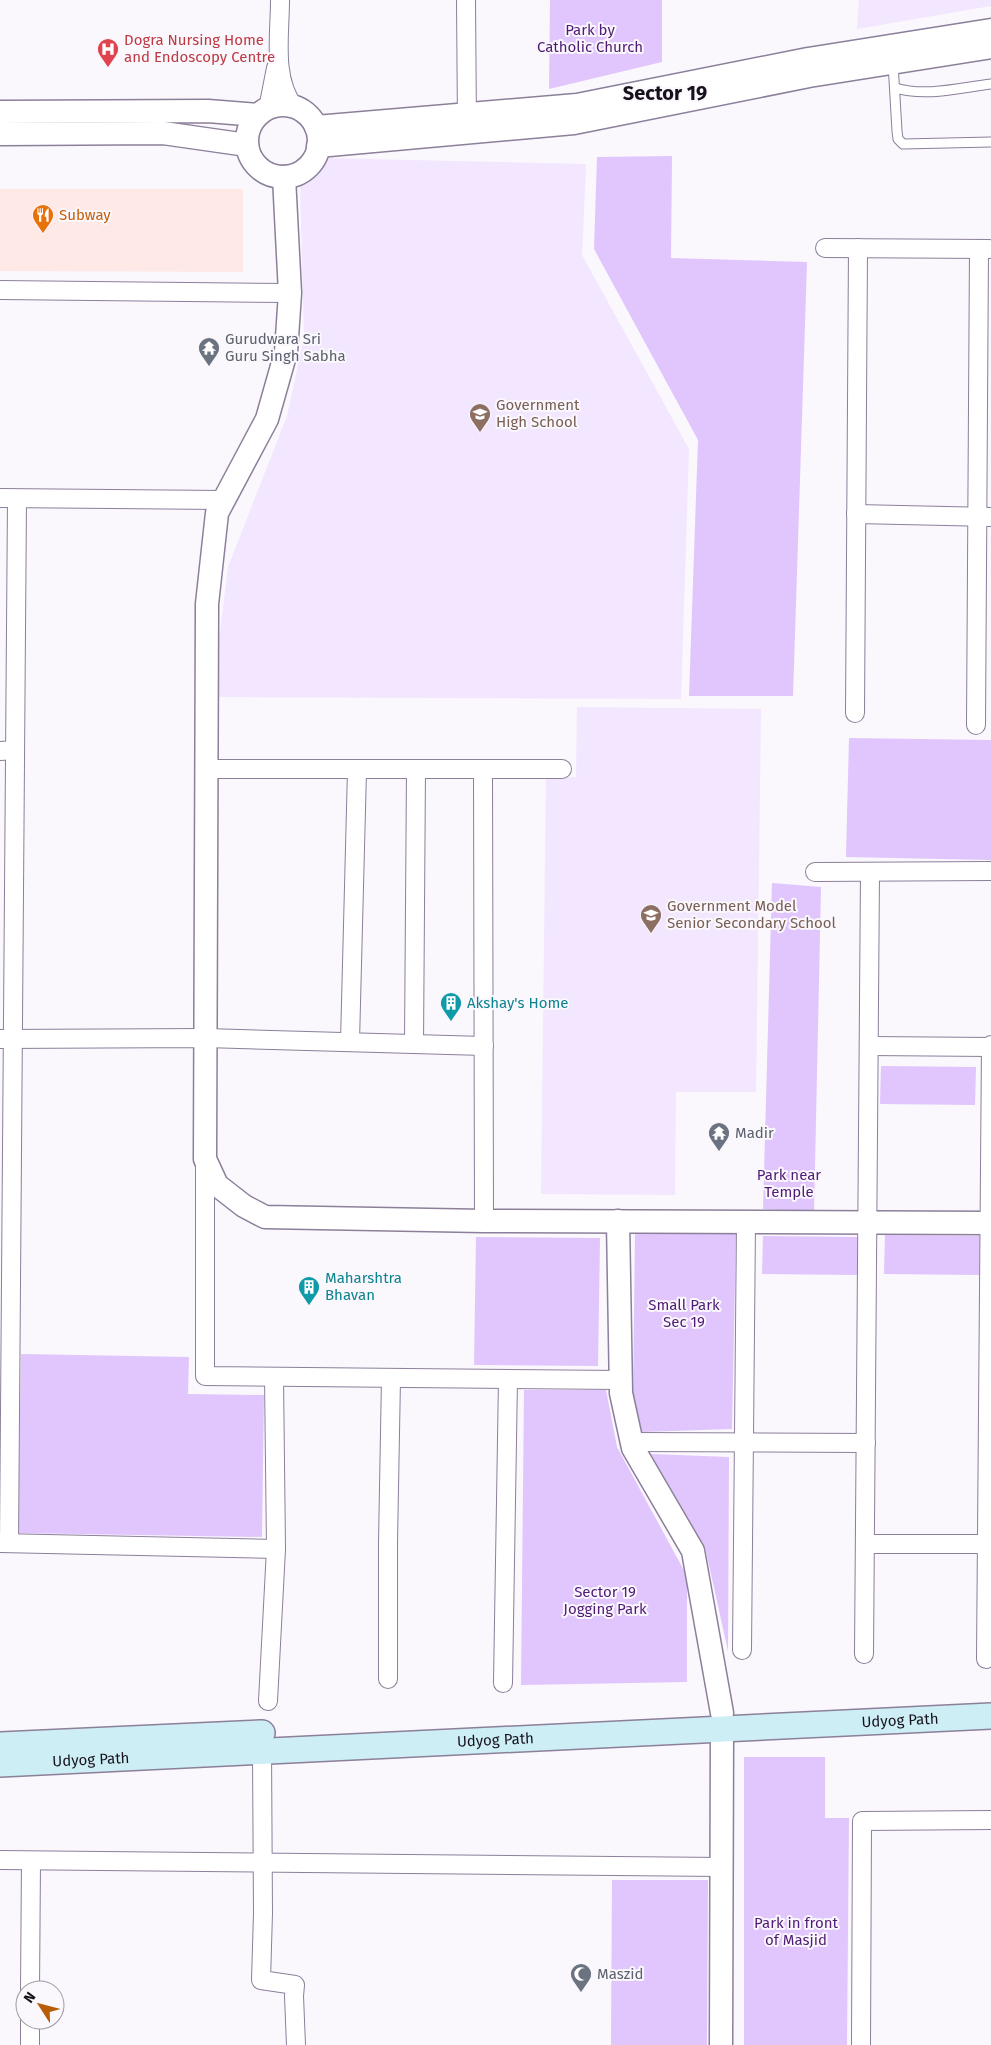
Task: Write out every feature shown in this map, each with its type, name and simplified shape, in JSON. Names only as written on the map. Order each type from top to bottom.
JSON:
[{"type":"main road","name":"Udyog Path","points":[[0,1764],[262,1750],[722,1721],[991,1701]]},
{"type":"main road","name":"Udyog Path","points":[[0,1744],[722,1721],[991,1716]]},
{"type":"street","points":[[280,0],[280,48],[280,78],[286,96],[294,107],[307,115],[317,136],[315,158],[307,168],[296,174],[284,177],[270,175],[258,167],[250,155],[247,145],[251,125],[263,112],[280,48]]},
{"type":"street","points":[[466,0],[467,124]]},
{"type":"street","points":[[893,54],[991,30]]},
{"type":"street","points":[[317,136],[467,124],[577,105],[808,59],[991,47]]},
{"type":"street","points":[[0,134],[163,123],[208,111],[263,112],[280,106],[294,107]]},
{"type":"street","points":[[0,112],[163,123],[247,145]]},
{"type":"street","points":[[284,177],[290,293],[286,352],[267,419],[222,500],[217,513],[207,604],[205,1376],[620,1380]]},
{"type":"street","points":[[825,248],[985,249],[984,517],[976,725]]},
{"type":"street","points":[[855,713],[858,248]]},
{"type":"street","points":[[0,290],[290,293]]},
{"type":"street","points":[[222,500],[9,499],[4,1543],[276,1549]]},
{"type":"street","points":[[856,514],[984,517]]},
{"type":"street","points":[[206,769],[562,769]]},
{"type":"street","points":[[350,1042],[357,770]]},
{"type":"street","points":[[414,1044],[416,770]]},
{"type":"street","points":[[483,770],[484,1221]]},
{"type":"street","points":[[816,872],[991,871]]},
{"type":"street","points":[[864,1654],[869,1222],[870,872]]},
{"type":"street","points":[[6,1039],[206,1038],[484,1046]]},
{"type":"street","points":[[869,1046],[991,1046],[987,1544],[989,1583],[986,1659]]},
{"type":"street","points":[[205,1159],[217,1185],[244,1206],[265,1217],[484,1221],[990,1223]]},
{"type":"street","points":[[618,1221],[620,1394],[633,1448],[692,1551],[722,1721],[721,2045]]},
{"type":"street","points":[[742,1650],[746,1222]]},
{"type":"street","points":[[268,1701],[276,1549],[274,1378]]},
{"type":"street","points":[[388,1679],[387,1578],[392,1378]]},
{"type":"street","points":[[503,1683],[508,1379]]},
{"type":"street","points":[[631,1442],[866,1443]]},
{"type":"street","points":[[865,1544],[987,1544]]},
{"type":"street","points":[[262,1750],[263,1914],[261,1980],[295,1985],[296,2045]]},
{"type":"street","points":[[861,2045],[862,1821],[991,1820]]},
{"type":"street","points":[[0,1860],[722,1867]]},
{"type":"street","points":[[30,1980],[31,1861]]},
{"type":"street","points":[[30,2030],[30,2045]]},
{"type":"lane","points":[[893,54],[898,139],[904,144],[991,142]]},
{"type":"lane","points":[[894,88],[910,92],[930,92],[991,84]]},
{"type":"shaded area","points":[[859,0],[991,0],[991,6],[857,29]]},
{"type":"shaded area","name":"Government High School","points":[[322,158],[586,164],[582,255],[689,449],[681,699],[212,697],[228,567],[287,416],[304,338],[300,183]]},
{"type":"shaded area","points":[[0,189],[243,189],[243,272],[0,271]]},
{"type":"shaded area","name":"Government Model Senior Secondary School","points":[[577,707],[761,709],[756,1092],[676,1092],[675,1195],[541,1194],[546,777],[576,777]]},
{"type":"green space","name":"Park by Catholic Church","points":[[550,0],[662,0],[662,62],[549,89]]},
{"type":"green space","points":[[672,156],[671,258],[807,262],[793,696],[689,696],[698,440],[594,249],[597,157]]},
{"type":"green space","points":[[849,738],[991,740],[991,860],[846,857]]},
{"type":"green space","name":"Park near Temple","points":[[772,883],[821,887],[814,1212],[763,1209]]},
{"type":"green space","points":[[881,1066],[976,1067],[975,1105],[880,1104]]},
{"type":"green space","name":"Small Park Sec 19","points":[[736,1233],[732,1429],[642,1432],[633,1393],[635,1234]]},
{"type":"green space","points":[[885,1235],[980,1236],[979,1275],[884,1274]]},
{"type":"green space","points":[[763,1236],[858,1237],[857,1275],[762,1274]]},
{"type":"green space","points":[[476,1237],[600,1238],[598,1366],[474,1365]]},
{"type":"green space","points":[[21,1354],[189,1357],[188,1394],[264,1395],[262,1537],[18,1533]]},
{"type":"green space","name":"Sector 19 Jogging Park","points":[[524,1390],[606,1390],[617,1447],[687,1576],[687,1682],[521,1685]]},
{"type":"green space","points":[[651,1454],[729,1457],[728,1651],[705,1547]]},
{"type":"green space","name":"Park in front of Masjid","points":[[744,1757],[825,1757],[825,1818],[849,1818],[847,2045],[744,2045]]},
{"type":"green space","points":[[612,1880],[708,1880],[707,2045],[611,2045]]},
{"type":"place","name":"Dogra Nursing Home and Endoscopy Centre","points":[[108,68]]},
{"type":"place","name":"Subway","points":[[43,234]]},
{"type":"place","name":"Gurudwara Sri Guru Singh Sabha","points":[[209,367]]},
{"type":"place","name":"Government High School","points":[[480,433]]},
{"type":"place","name":"Government Model Senior Secondary School","points":[[651,934]]},
{"type":"place","name":"Akshay's Home","points":[[451,1022]]},
{"type":"place","name":"Madir","points":[[719,1152]]},
{"type":"place","name":"Maharshtra Bhavan","points":[[309,1306]]},
{"type":"place","name":"Maszid","points":[[581,1993]]},
{"type":"district","name":"Sector 19","points":[[665,93]]}]
